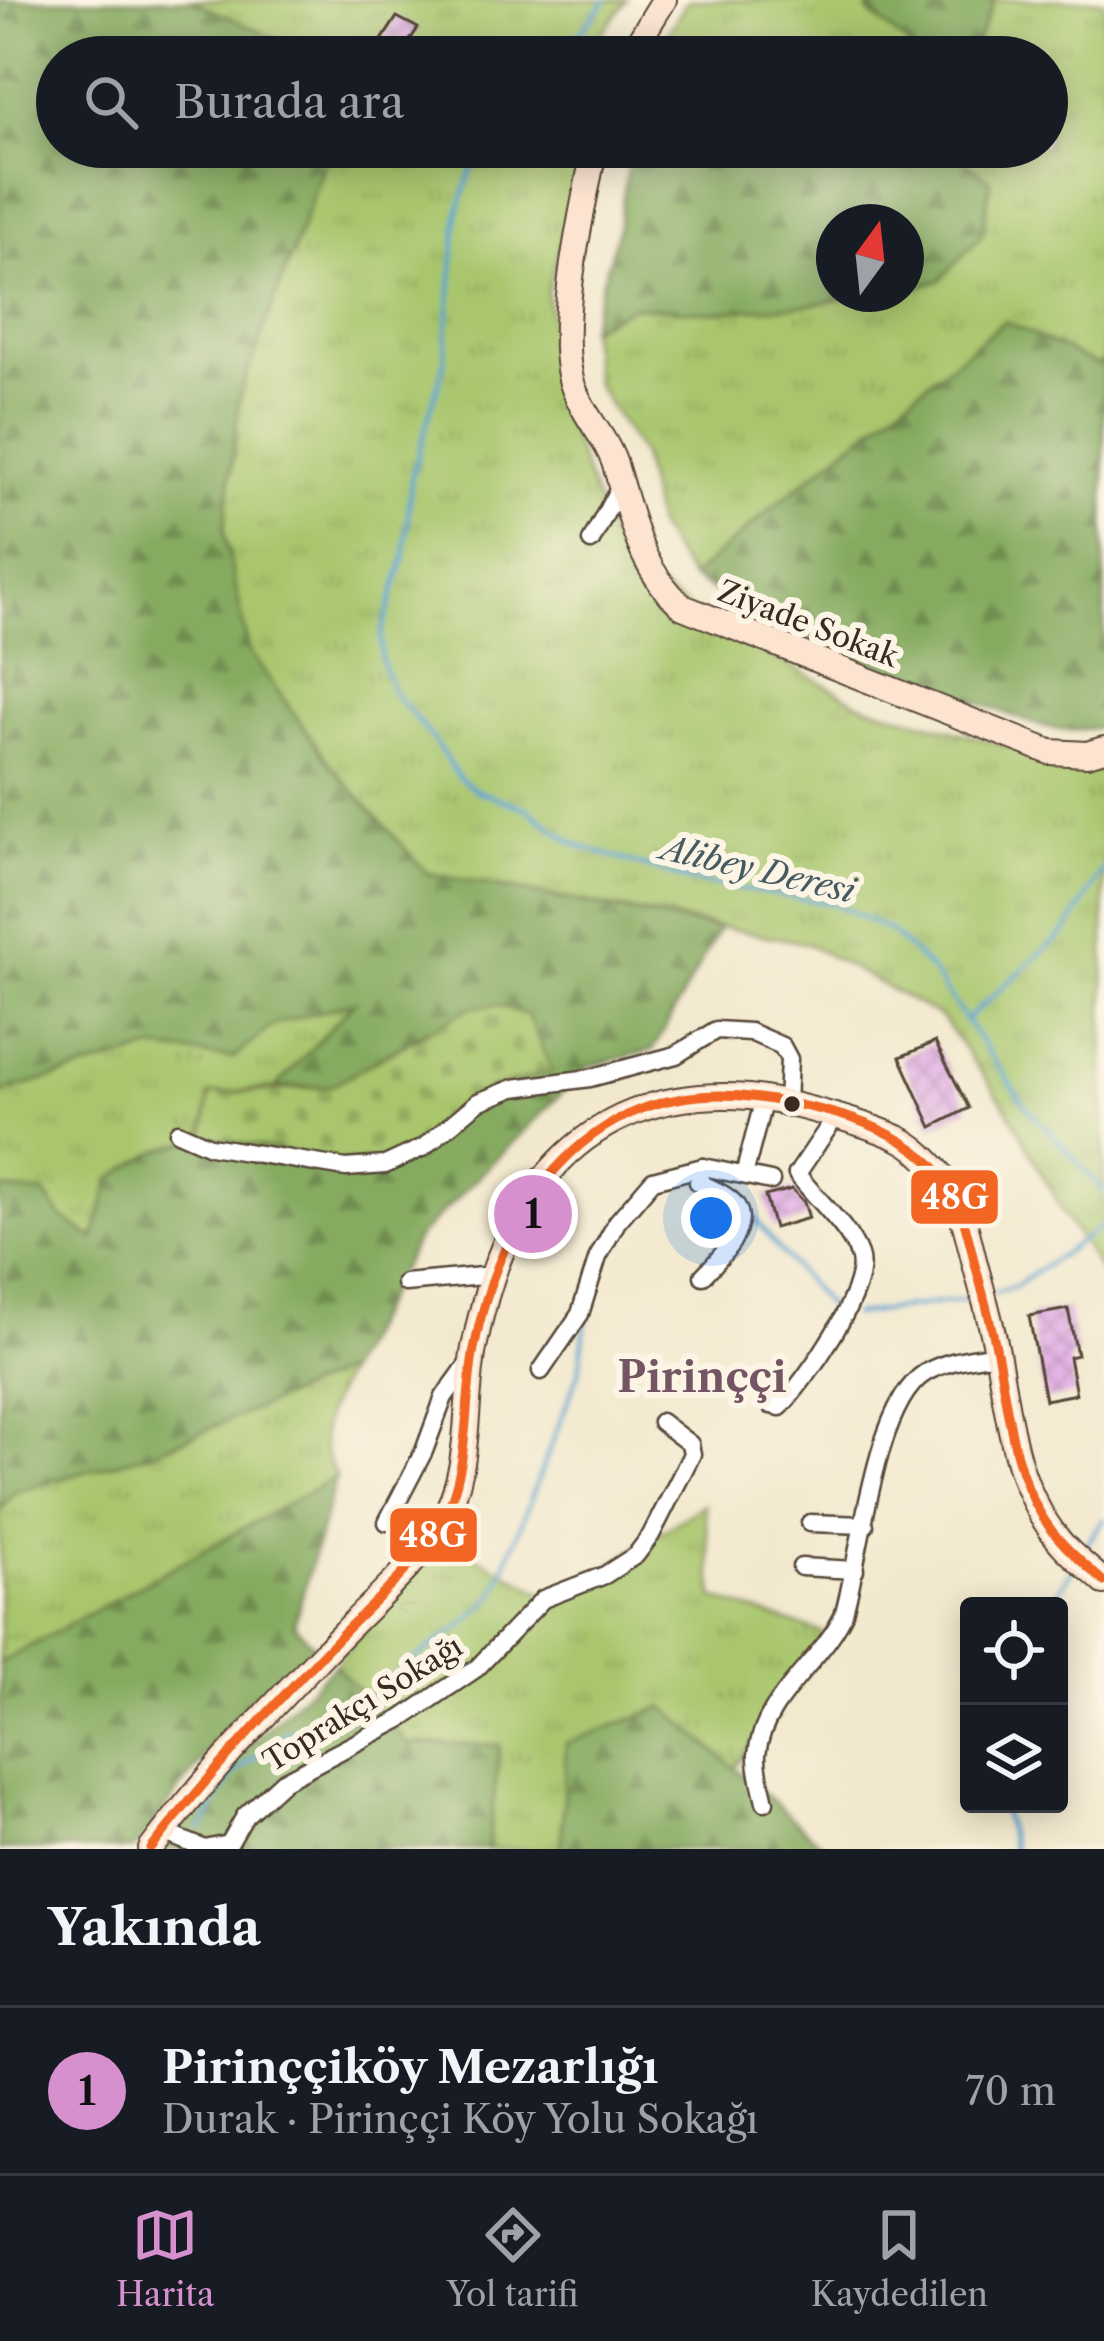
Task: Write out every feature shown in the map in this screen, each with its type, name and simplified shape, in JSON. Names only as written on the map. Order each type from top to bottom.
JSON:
[{"type":"main road","points":[[642,36],[664,0]]},
{"type":"main road","name":"Ziyade Sokak","points":[[591,168],[575,248],[568,324],[571,381],[587,418],[613,455],[644,562],[659,586],[683,607],[1050,752],[1087,754],[1104,749]]},
{"type":"main road","points":[[157,1840],[212,1768],[405,1568],[440,1525],[461,1474],[472,1358],[494,1274],[525,1199],[554,1164],[622,1116],[698,1095],[775,1101],[897,1138],[920,1151],[943,1177],[964,1221],[984,1296],[1017,1466],[1058,1540],[1103,1582]]},
{"type":"street","points":[[591,541],[621,484]]},
{"type":"street","points":[[178,1132],[210,1146],[346,1168],[385,1165],[424,1147],[478,1102],[514,1088],[590,1078],[676,1055],[716,1030],[750,1032],[782,1046],[789,1059],[744,1174]]},
{"type":"street","points":[[783,1178],[834,1119]]},
{"type":"street","points":[[703,1167],[698,1181],[731,1201],[740,1220],[728,1250],[703,1276]]},
{"type":"street","points":[[542,1371],[580,1314],[598,1258],[640,1192],[653,1180],[703,1167],[783,1178],[859,1254],[863,1269],[850,1304],[779,1407],[771,1406],[761,1390]]},
{"type":"street","points":[[405,1283],[494,1274]]},
{"type":"street","points":[[765,1802],[757,1758],[763,1731],[778,1704],[832,1639],[843,1616],[883,1445],[906,1389],[951,1362],[997,1354]]},
{"type":"street","points":[[387,1522],[424,1451],[444,1397],[472,1358]]},
{"type":"street","name":"Toprakçı Sokağı","points":[[157,1840],[206,1849],[229,1844],[245,1816],[283,1781],[403,1718],[477,1668],[543,1599],[605,1575],[636,1556],[692,1454],[690,1444],[661,1422]]},
{"type":"street","points":[[810,1523],[865,1526]]},
{"type":"street","points":[[801,1567],[855,1570]]},
{"type":"green space","points":[[0,0],[190,0],[270,36],[36,36],[36,168],[323,168],[240,394],[224,532],[249,651],[333,768],[427,873],[719,929],[653,1050],[589,1066],[418,1237],[346,1371],[151,1453],[14,1492],[0,1511],[0,1189],[44,1193],[61,1217],[94,1239],[110,1179],[155,1152],[204,1136],[348,1163],[422,1142],[486,1090],[427,1030],[331,1086],[276,1087],[354,1002],[274,1024],[233,1058],[153,1049],[0,1093]]},
{"type":"green space","points":[[190,0],[627,0],[600,36],[270,36]]},
{"type":"green space","points":[[688,0],[870,0],[868,11],[897,36],[666,36]]},
{"type":"green space","points":[[870,0],[995,0],[979,36],[897,36],[868,11]]},
{"type":"green space","points":[[995,0],[1104,0],[1104,361],[1097,365],[1004,321],[691,578],[657,528],[641,455],[595,382],[589,328],[634,306],[707,312],[816,304],[816,312],[924,312],[924,284],[939,281],[991,181],[974,168],[1068,168],[1068,36],[979,36]]},
{"type":"green space","points":[[323,168],[580,169],[547,293],[565,420],[619,558],[697,615],[863,705],[1099,772],[1104,769],[1104,1276],[1063,1213],[1007,1108],[941,1017],[806,943],[427,873],[333,768],[249,651],[224,532],[240,394]]},
{"type":"green space","points":[[628,168],[974,168],[991,181],[982,235],[939,281],[924,284],[924,204],[816,204],[816,304],[707,312],[634,306],[589,328],[618,229]]},
{"type":"green space","points":[[1005,321],[1097,365],[1104,361],[1104,725],[1086,729],[1032,723],[858,657],[758,614],[691,578]]},
{"type":"green space","points":[[357,1001],[276,1087],[210,1095],[204,1136],[94,1239],[61,1217],[44,1193],[0,1189],[0,1093],[153,1049],[233,1058],[274,1024]]},
{"type":"green space","points":[[497,1005],[527,1015],[552,1071],[486,1090],[422,1142],[387,1159],[348,1163],[204,1136],[209,1095],[331,1086],[471,1007]]},
{"type":"green space","points":[[346,1371],[324,1423],[324,1448],[336,1477],[0,1663],[0,1511],[14,1492],[151,1453]]},
{"type":"green space","points":[[336,1477],[294,1624],[315,1647],[246,1703],[134,1849],[0,1849],[0,1663]]},
{"type":"green space","points":[[704,1504],[714,1598],[833,1636],[734,1768],[664,1707],[567,1743],[561,1849],[488,1849],[488,1833],[335,1665],[441,1538],[557,1600]]},
{"type":"green space","points":[[335,1665],[407,1743],[500,1745],[488,1849],[160,1849],[220,1773]]},
{"type":"green space","points":[[664,1707],[828,1849],[561,1849],[566,1743]]},
{"type":"building","points":[[397,17],[418,28],[413,36],[385,36]]},
{"type":"building","points":[[935,1042],[969,1108],[932,1127],[900,1057]]},
{"type":"building","points":[[792,1189],[804,1202],[809,1218],[774,1228],[765,1196]]},
{"type":"building","points":[[1068,1309],[1077,1355],[1069,1357],[1076,1394],[1045,1400],[1029,1316]]},
{"type":"waterway","name":"Alibey Deresi","points":[[576,36],[606,0]]},
{"type":"waterway","name":"Alibey Deresi","points":[[472,168],[458,213],[444,364],[411,479],[405,555],[381,635],[381,659],[393,692],[459,778],[477,791],[526,808],[576,845],[691,881],[835,904],[889,930],[930,969],[1026,1106],[1104,1191]]},
{"type":"waterway","points":[[965,1021],[1068,929],[1104,868]]},
{"type":"waterway","points":[[710,1178],[736,1191],[826,1304],[842,1313]]},
{"type":"waterway","points":[[995,1293],[1014,1287],[1104,1225]]},
{"type":"waterway","points":[[853,1315],[978,1298]]},
{"type":"waterway","points":[[201,1829],[232,1775],[286,1733],[350,1717],[494,1595],[579,1372],[586,1319]]},
{"type":"waterway","name":"Alibey Deresi","points":[[1080,1554],[1104,1519]]},
{"type":"waterway","name":"Alibey Deresi","points":[[1055,1597],[1072,1569]]},
{"type":"waterway","name":"Alibey Deresi","points":[[1003,1813],[1013,1849]]},
{"type":"transit line","name":"48G","points":[[151,1849],[241,1742],[430,1541],[457,1483],[474,1349],[487,1295],[507,1245],[532,1199],[564,1160],[603,1128],[648,1107],[700,1096],[807,1106],[880,1129],[922,1155],[939,1172],[966,1228],[1024,1478],[1055,1535],[1104,1582]]},
{"type":"place","name":"Pirinççiköy Mezarlığı","points":[[533,1214]]},
{"type":"district","name":"Pirinççi","points":[[702,1377]]}]
